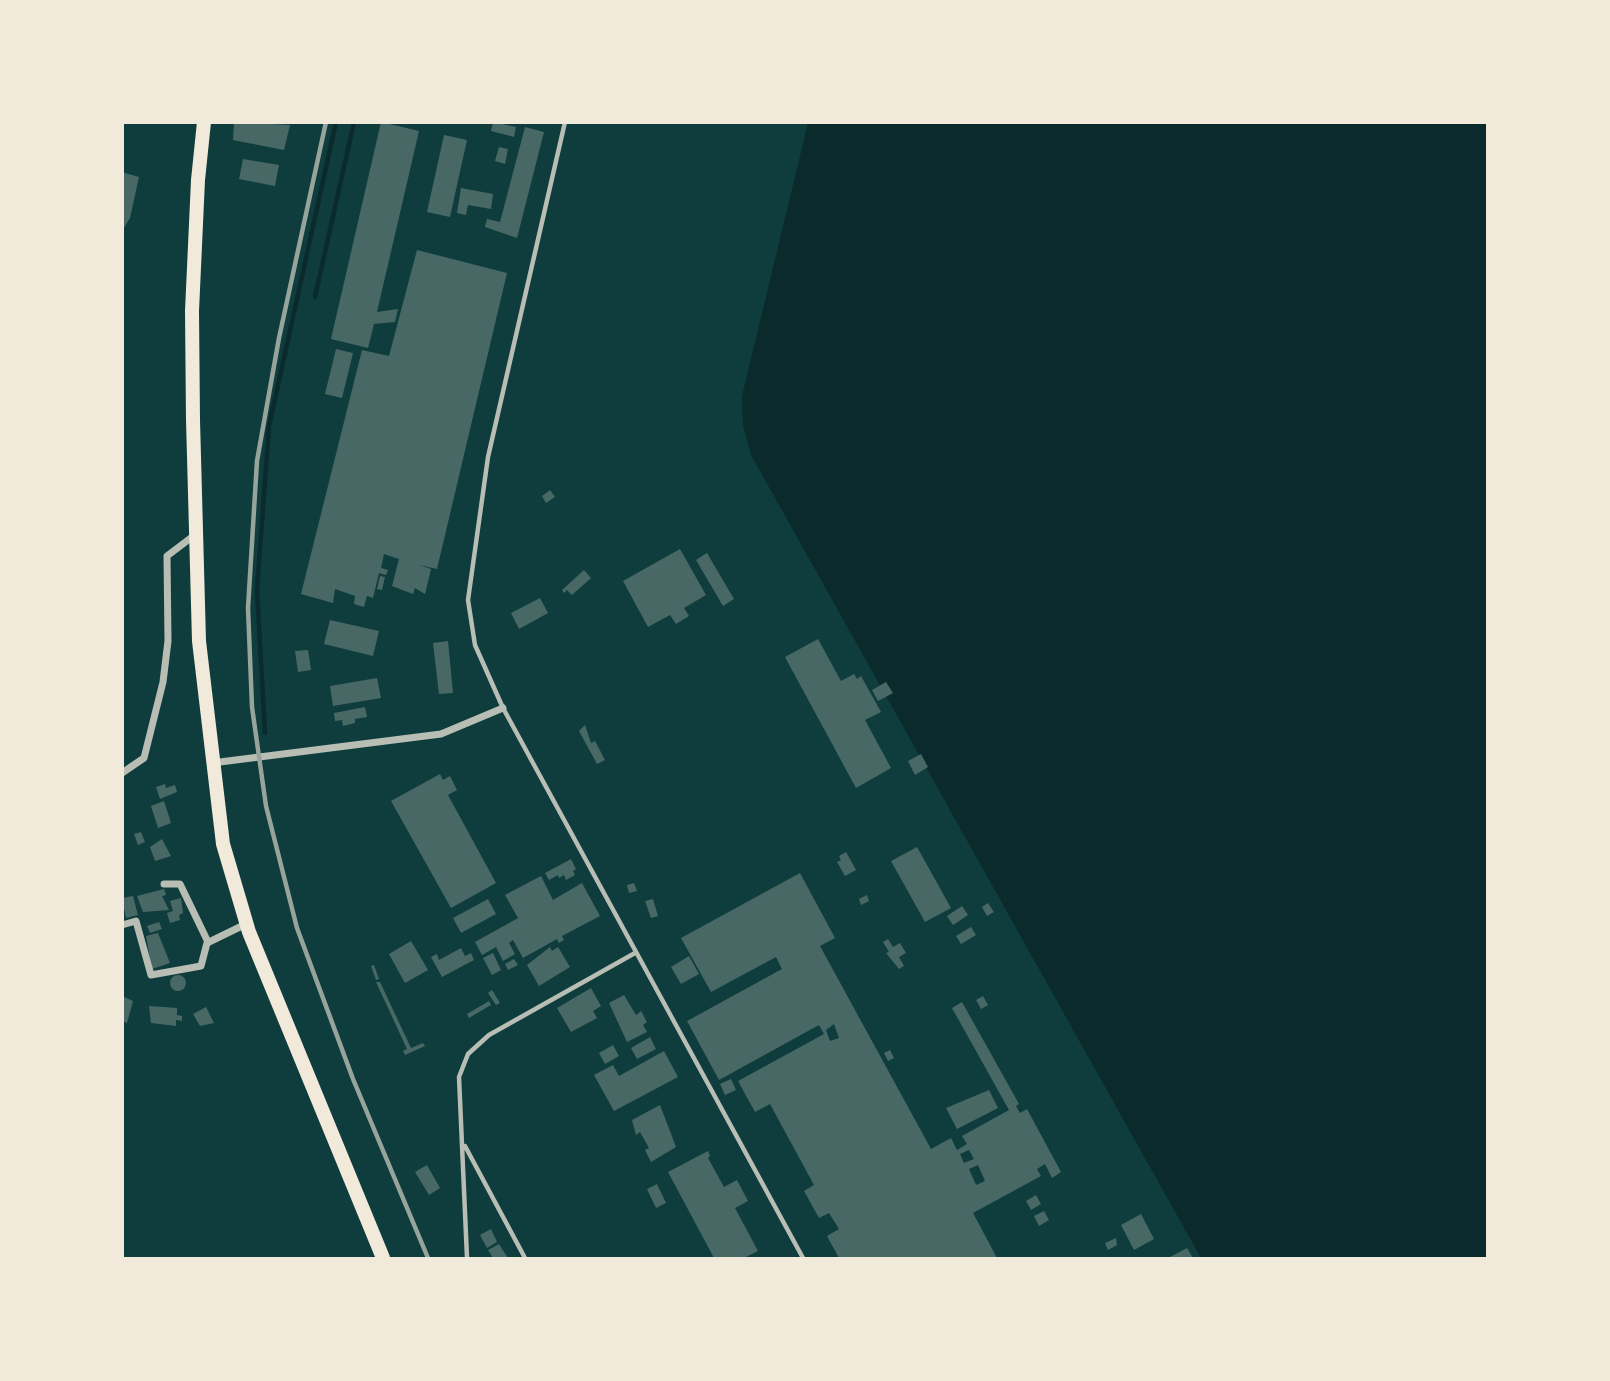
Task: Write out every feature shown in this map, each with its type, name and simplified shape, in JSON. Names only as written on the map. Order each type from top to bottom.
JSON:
[{"type":"highway","points":[[204,122],[198,180],[192,311],[196,534],[199,641],[223,845],[246,924],[383,1258]]},
{"type":"street","points":[[122,773],[144,758],[163,682],[168,641],[167,556],[196,534]]},
{"type":"street","points":[[212,763],[442,734],[503,708]]},
{"type":"street","points":[[122,925],[136,921],[151,975],[201,966],[208,942],[180,884],[164,884]]},
{"type":"street","points":[[208,942],[246,924]]},
{"type":"lane","points":[[565,122],[488,457],[468,600],[475,645],[503,708],[803,1258]]},
{"type":"lane","points":[[467,1258],[459,1077],[468,1054],[489,1034],[635,953]]},
{"type":"lane","points":[[463,1142],[525,1258]]},
{"type":"water","points":[[808,123],[1487,123],[1487,1258],[1201,1258],[751,455],[743,425],[742,396]]},
{"type":"building","points":[[234,122],[290,125],[284,150],[233,140]]},
{"type":"building","points":[[381,122],[419,131],[377,312],[398,309],[395,322],[374,324],[368,348],[331,339]]},
{"type":"building","points":[[493,122],[516,127],[514,137],[491,131]]},
{"type":"building","points":[[525,127],[544,132],[517,238],[485,227],[487,219],[500,222]]},
{"type":"building","points":[[444,135],[467,140],[450,217],[427,212]]},
{"type":"building","points":[[499,147],[508,149],[505,164],[495,161]]},
{"type":"building","points":[[243,159],[279,165],[275,186],[239,179]]},
{"type":"building","points":[[122,172],[139,177],[130,218],[122,231]]},
{"type":"building","points":[[461,188],[493,194],[491,209],[468,205],[466,215],[457,213]]},
{"type":"building","points":[[417,250],[507,273],[437,569],[419,565],[431,569],[425,594],[415,588],[413,594],[392,586],[399,559],[384,554],[381,568],[388,570],[386,575],[379,573],[373,598],[367,596],[364,607],[354,604],[355,596],[335,589],[333,603],[301,594],[362,350],[389,356]]},
{"type":"building","points":[[336,349],[353,353],[342,398],[325,394]]},
{"type":"building","points":[[550,490],[555,497],[546,503],[542,496]]},
{"type":"building","points":[[680,549],[706,595],[684,608],[689,616],[676,624],[670,615],[648,627],[623,581]]},
{"type":"building","points":[[707,553],[734,599],[723,606],[696,560]]},
{"type":"building","points":[[584,570],[591,578],[572,595],[567,590],[564,593],[562,590]]},
{"type":"building","points":[[380,576],[385,577],[382,590],[377,589]]},
{"type":"building","points":[[540,598],[548,613],[519,629],[511,613]]},
{"type":"building","points":[[330,620],[379,631],[373,656],[324,644]]},
{"type":"building","points":[[818,639],[841,681],[854,674],[857,679],[861,676],[881,712],[865,720],[891,768],[856,788],[785,657]]},
{"type":"building","points":[[448,641],[453,693],[439,694],[433,643]]},
{"type":"building","points":[[308,650],[311,670],[298,672],[295,651]]},
{"type":"building","points":[[377,678],[381,698],[333,706],[330,686]]},
{"type":"building","points":[[886,682],[893,693],[878,701],[872,690]]},
{"type":"building","points":[[365,707],[367,717],[355,719],[355,723],[343,726],[342,720],[335,721],[334,713]]},
{"type":"building","points":[[585,725],[591,743],[595,741],[605,760],[597,764],[579,731]]},
{"type":"building","points":[[921,754],[928,767],[915,775],[908,761]]},
{"type":"building","points":[[440,774],[443,780],[450,776],[457,790],[448,795],[496,883],[451,908],[391,801]]},
{"type":"building","points":[[165,784],[166,788],[175,785],[177,792],[160,799],[156,787]]},
{"type":"building","points":[[164,801],[171,823],[158,828],[151,806]]},
{"type":"building","points":[[141,832],[145,842],[138,845],[134,834]]},
{"type":"building","points":[[162,839],[171,856],[155,861],[150,847]]},
{"type":"building","points":[[917,847],[951,908],[925,922],[891,861]]},
{"type":"building","points":[[846,852],[856,870],[845,876],[837,862],[841,860],[839,856]]},
{"type":"building","points":[[571,859],[576,869],[573,871],[575,875],[566,880],[564,875],[559,878],[558,875],[549,880],[545,873]]},
{"type":"building","points":[[800,873],[835,938],[820,946],[931,1149],[951,1138],[957,1150],[967,1144],[962,1136],[1009,1110],[952,1008],[962,1002],[1019,1104],[1016,1106],[1020,1113],[1027,1109],[1061,1172],[1052,1178],[1045,1164],[1037,1169],[1041,1176],[973,1213],[997,1258],[839,1258],[827,1236],[839,1229],[829,1213],[819,1218],[804,1191],[814,1185],[770,1104],[755,1112],[738,1081],[824,1034],[819,1025],[719,1080],[687,1021],[782,969],[776,957],[711,992],[681,938]],"holes":[[[834,1024],[839,1038],[830,1041],[826,1030]],[[969,1150],[974,1159],[964,1163],[960,1154]],[[978,1165],[985,1181],[976,1185],[969,1169]]]},
{"type":"building","points":[[541,876],[553,900],[582,883],[600,916],[562,936],[564,940],[559,943],[557,939],[523,958],[513,940],[509,943],[515,954],[503,961],[496,947],[482,955],[475,942],[518,918],[505,895]]},
{"type":"building","points":[[634,883],[637,891],[629,893],[627,885]]},
{"type":"building","points":[[164,889],[166,895],[162,896],[169,910],[143,912],[137,896]]},
{"type":"building","points":[[867,895],[869,901],[861,905],[859,899]]},
{"type":"building","points":[[133,896],[138,915],[126,918],[122,898]]},
{"type":"building","points":[[181,898],[183,913],[179,915],[180,920],[170,923],[167,913],[173,911],[170,901]]},
{"type":"building","points":[[488,899],[496,914],[461,933],[453,918]]},
{"type":"building","points":[[653,899],[658,916],[651,918],[645,901]]},
{"type":"building","points":[[988,903],[994,912],[987,916],[982,907]]},
{"type":"building","points":[[962,906],[968,915],[953,925],[947,916]]},
{"type":"building","points":[[159,922],[162,929],[150,933],[147,926]]},
{"type":"building","points":[[971,927],[976,935],[961,944],[956,936]]},
{"type":"building","points":[[158,933],[170,963],[152,969],[146,936]]},
{"type":"building","points":[[888,939],[893,947],[900,943],[906,953],[899,957],[904,966],[899,969],[886,953],[889,952],[883,942]]},
{"type":"building","points":[[411,941],[428,970],[405,983],[389,954]]},
{"type":"building","points":[[550,947],[552,951],[558,947],[570,967],[539,986],[527,965]]},
{"type":"building","points":[[461,948],[465,956],[471,953],[474,960],[442,977],[431,957],[437,954],[439,960]]},
{"type":"building","points":[[493,953],[501,970],[492,975],[483,958]]},
{"type":"building","points":[[689,956],[699,974],[681,984],[671,967]]},
{"type":"building","points":[[514,959],[518,965],[508,970],[505,964]]},
{"type":"building","points":[[374,965],[379,979],[376,980],[371,966]]},
{"type":"building","points":[[178,975],[184,977],[184,989],[178,991],[172,989],[170,983],[172,977]]},
{"type":"building","points":[[376,982],[380,982],[411,1048],[423,1043],[425,1046],[405,1055],[403,1051],[407,1049]]},
{"type":"building","points":[[591,988],[601,1006],[593,1011],[597,1018],[571,1032],[557,1008]]},
{"type":"building","points":[[492,990],[500,1003],[496,1005],[488,993]]},
{"type":"building","points":[[624,995],[636,1015],[641,1011],[647,1022],[643,1025],[647,1032],[627,1042],[609,1003]]},
{"type":"building","points":[[122,996],[133,1001],[127,1023],[122,1021]]},
{"type":"building","points":[[983,996],[988,1005],[981,1009],[976,1000]]},
{"type":"building","points":[[489,1001],[491,1005],[469,1018],[467,1014]]},
{"type":"building","points":[[149,1006],[177,1008],[177,1015],[182,1016],[182,1021],[176,1020],[176,1026],[151,1023]]},
{"type":"building","points":[[206,1007],[214,1023],[200,1026],[193,1014]]},
{"type":"building","points":[[650,1037],[656,1049],[637,1059],[631,1048]]},
{"type":"building","points":[[613,1045],[619,1056],[605,1064],[599,1053]]},
{"type":"building","points":[[890,1050],[894,1058],[888,1061],[884,1053]]},
{"type":"building","points":[[664,1051],[678,1077],[614,1111],[594,1075],[613,1065],[619,1076]]},
{"type":"building","points":[[731,1079],[736,1090],[725,1095],[720,1084]]},
{"type":"building","points":[[989,1090],[998,1108],[957,1129],[946,1108]]},
{"type":"building","points":[[660,1105],[676,1147],[651,1162],[645,1150],[649,1148],[640,1132],[636,1135],[632,1120]]},
{"type":"building","points":[[708,1151],[708,1158],[724,1187],[737,1180],[748,1201],[735,1208],[758,1251],[744,1258],[714,1258],[668,1172]]},
{"type":"building","points":[[427,1165],[440,1188],[429,1195],[415,1172]]},
{"type":"building","points":[[657,1184],[666,1203],[656,1208],[647,1189]]},
{"type":"building","points":[[1036,1195],[1041,1204],[1031,1210],[1026,1201]]},
{"type":"building","points":[[1044,1211],[1049,1220],[1039,1226],[1034,1216]]},
{"type":"building","points":[[1141,1214],[1154,1239],[1134,1250],[1121,1225]]},
{"type":"building","points":[[491,1229],[497,1242],[487,1248],[480,1235]]},
{"type":"building","points":[[1116,1238],[1117,1245],[1108,1250],[1105,1243]]},
{"type":"building","points":[[499,1244],[508,1258],[493,1258],[488,1250]]},
{"type":"building","points":[[1187,1248],[1193,1258],[1168,1258]]},
{"type":"waterway","points":[[265,733],[257,590],[269,426],[336,122]]},
{"type":"waterway","points":[[315,297],[354,122]]},
{"type":"railway","points":[[326,122],[279,338],[257,461],[248,608],[252,707],[266,806],[297,928],[353,1079],[428,1258]]}]
